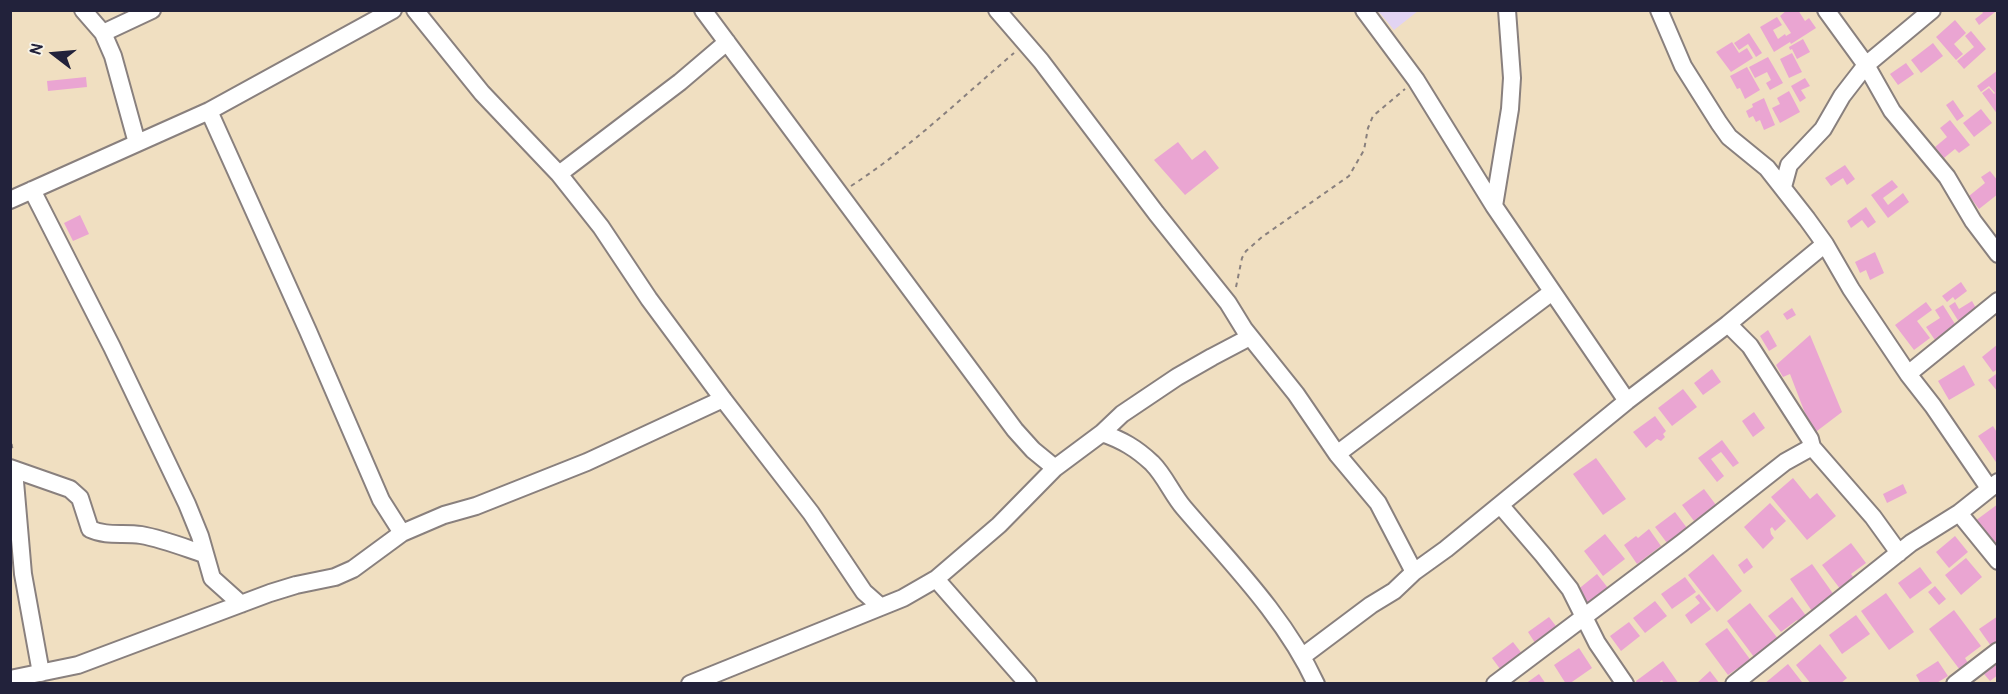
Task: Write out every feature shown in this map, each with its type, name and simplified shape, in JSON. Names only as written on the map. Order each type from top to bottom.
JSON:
[{"type":"street","points":[[83,10],[103,33],[112,56],[137,143]]},
{"type":"street","points":[[103,33],[152,10]]},
{"type":"street","points":[[10,200],[208,111],[393,10]]},
{"type":"street","points":[[415,10],[482,93],[559,174],[601,227],[723,399],[811,513],[864,592],[880,607]]},
{"type":"street","points":[[703,10],[1015,430],[1033,450],[1055,468]]},
{"type":"street","points":[[997,10],[1041,61],[1156,213],[1228,303],[1250,337],[1296,394],[1337,454],[1378,502],[1414,572]]},
{"type":"street","points":[[1364,10],[1416,80],[1494,206],[1628,401]]},
{"type":"street","points":[[1494,206],[1510,109],[1512,78],[1507,10]]},
{"type":"street","points":[[1659,10],[1683,66],[1724,130],[1740,147],[1767,168],[1783,187],[1825,244],[1851,289],[1908,374],[1993,485],[1959,513],[1911,543],[1734,684]]},
{"type":"street","points":[[1826,10],[1866,65],[1892,111],[1947,177],[1973,221],[1998,254]]},
{"type":"street","points":[[1783,187],[1790,165],[1823,129],[1842,96],[1866,65],[1932,10]]},
{"type":"street","points":[[559,174],[680,82],[727,42]]},
{"type":"street","points":[[208,111],[308,331],[381,500],[402,533]]},
{"type":"street","points":[[32,190],[112,347],[187,504],[200,536],[212,578],[241,604]]},
{"type":"street","points":[[1303,656],[1371,605],[1394,591],[1414,572],[1501,506],[1825,244]]},
{"type":"street","points":[[1337,454],[1552,292]]},
{"type":"street","points":[[1908,374],[1998,301]]},
{"type":"street","points":[[1728,324],[1750,346],[1804,429],[1812,447],[1873,516],[1899,553]]},
{"type":"street","points":[[690,684],[903,598],[936,579],[999,525],[1055,468],[1102,433],[1122,414],[1177,377],[1250,337]]},
{"type":"street","points":[[204,554],[138,534],[100,534],[90,529],[80,498],[70,489],[12,469],[23,574],[27,678],[78,665],[296,585],[335,577],[353,569],[402,533],[587,462],[723,399]]},
{"type":"street","points":[[1102,433],[1126,441],[1153,464],[1177,500],[1266,605],[1303,656],[1316,684]]},
{"type":"street","points":[[1495,684],[1785,462],[1812,447]]},
{"type":"street","points":[[1501,506],[1570,589],[1582,616],[1610,664],[1625,684]]},
{"type":"street","points":[[1959,513],[1998,561]]},
{"type":"street","points":[[936,579],[1028,684]]},
{"type":"street","points":[[1955,684],[1998,651]]},
{"type":"path","points":[[839,194],[885,164],[923,134],[1025,43]]},
{"type":"path","points":[[1228,303],[1234,292],[1242,258],[1246,251],[1262,237],[1349,176],[1365,150],[1368,128],[1373,116],[1416,80]]},
{"type":"shaded area","points":[[1378,11],[1418,11],[1394,30]]},
{"type":"building","points":[[1787,10],[1798,10],[1805,21],[1809,18],[1816,28],[1774,52],[1760,27],[1777,17],[1782,25],[1773,30],[1778,39],[1791,33],[1780,16]]},
{"type":"building","points":[[1981,10],[1995,12],[1979,25],[1975,19],[1983,13]]},
{"type":"building","points":[[1955,20],[1966,33],[1954,44],[1963,54],[1956,60],[1936,37]]},
{"type":"building","points":[[1971,31],[1986,49],[1964,69],[1957,61],[1974,47],[1965,36]]},
{"type":"building","points":[[1749,33],[1762,53],[1756,57],[1748,44],[1739,50],[1734,43]]},
{"type":"building","points":[[1803,39],[1810,52],[1797,59],[1789,47]]},
{"type":"building","points":[[1732,42],[1739,53],[1747,48],[1753,58],[1731,72],[1716,52]]},
{"type":"building","points":[[1933,43],[1943,56],[1921,73],[1911,60]]},
{"type":"building","points":[[1792,53],[1802,72],[1789,78],[1780,59]]},
{"type":"building","points":[[1768,57],[1783,83],[1770,90],[1766,83],[1771,80],[1767,72],[1755,78],[1749,67]]},
{"type":"building","points":[[1906,63],[1914,74],[1898,85],[1890,74]]},
{"type":"building","points":[[1747,67],[1760,90],[1745,99],[1740,88],[1737,89],[1730,76]]},
{"type":"building","points":[[1998,70],[1998,115],[1982,93],[1989,88],[1995,93],[1989,86],[1981,92],[1977,86]]},
{"type":"building","points":[[86,77],[87,87],[48,91],[47,81]]},
{"type":"building","points":[[1805,78],[1810,86],[1801,90],[1806,98],[1800,102],[1791,86]]},
{"type":"building","points":[[1789,91],[1800,112],[1780,123],[1772,108],[1780,104],[1777,98]]},
{"type":"building","points":[[1764,98],[1775,125],[1764,130],[1760,120],[1756,122],[1753,116],[1749,118],[1746,111],[1753,107],[1752,104]]},
{"type":"building","points":[[1953,100],[1964,116],[1957,121],[1946,105]]},
{"type":"building","points":[[1981,109],[1992,123],[1974,137],[1963,123]]},
{"type":"building","points":[[1950,120],[1970,145],[1959,153],[1955,149],[1944,158],[1935,147],[1947,137],[1940,128]]},
{"type":"building","points":[[1178,142],[1192,160],[1205,150],[1219,168],[1185,195],[1154,160]]},
{"type":"building","points":[[1845,165],[1855,179],[1847,185],[1843,178],[1831,186],[1825,178]]},
{"type":"building","points":[[1990,171],[1998,181],[1998,194],[1979,209],[1969,196],[1985,183],[1981,177]]},
{"type":"building","points":[[1892,180],[1898,187],[1883,198],[1888,205],[1903,193],[1909,202],[1888,218],[1871,195]]},
{"type":"building","points":[[1866,207],[1876,222],[1868,228],[1862,220],[1851,228],[1847,221]]},
{"type":"building","points":[[80,215],[89,234],[73,241],[64,223]]},
{"type":"building","points":[[1875,252],[1884,273],[1870,280],[1866,270],[1860,273],[1855,262]]},
{"type":"building","points":[[1961,282],[1967,291],[1955,300],[1953,297],[1947,302],[1942,296]]},
{"type":"building","points":[[1972,301],[1977,310],[1959,322],[1949,306],[1955,302],[1959,309]]},
{"type":"building","points":[[1926,302],[1932,310],[1917,321],[1930,338],[1914,350],[1895,325]]},
{"type":"building","points":[[1943,305],[1955,324],[1950,328],[1952,331],[1935,340],[1926,327],[1940,318],[1935,310]]},
{"type":"building","points":[[1792,308],[1796,315],[1787,320],[1783,314]]},
{"type":"building","points":[[1768,330],[1777,346],[1769,351],[1760,336]]},
{"type":"building","points":[[1810,335],[1842,412],[1813,434],[1790,374],[1783,377],[1776,365]]},
{"type":"building","points":[[1998,344],[1998,369],[1993,372],[1982,357]]},
{"type":"building","points":[[1964,365],[1975,385],[1949,400],[1938,381]]},
{"type":"building","points":[[1712,369],[1721,382],[1703,395],[1694,383]]},
{"type":"building","points":[[1998,375],[1998,392],[1988,380]]},
{"type":"building","points":[[1683,389],[1697,407],[1672,426],[1658,408]]},
{"type":"building","points":[[1754,412],[1765,428],[1753,437],[1742,421]]},
{"type":"building","points":[[1655,416],[1666,431],[1663,434],[1665,437],[1661,441],[1657,439],[1646,448],[1633,432]]},
{"type":"building","points":[[1993,426],[1998,434],[1998,465],[1978,436]]},
{"type":"building","points":[[1722,440],[1739,463],[1733,467],[1721,452],[1711,459],[1724,476],[1717,482],[1698,458]]},
{"type":"building","points":[[1596,458],[1626,499],[1603,515],[1573,474]]},
{"type":"building","points":[[1793,478],[1810,499],[1817,493],[1836,516],[1807,540],[1771,497]]},
{"type":"building","points":[[1903,484],[1907,493],[1887,503],[1883,494]]},
{"type":"building","points":[[1704,489],[1716,505],[1694,521],[1682,505]]},
{"type":"building","points":[[1770,503],[1786,521],[1775,531],[1772,527],[1770,529],[1774,538],[1763,549],[1744,527]]},
{"type":"building","points":[[1998,504],[1998,533],[1996,534],[1998,540],[1992,544],[1975,521]]},
{"type":"building","points":[[1675,512],[1687,528],[1667,543],[1655,527]]},
{"type":"building","points":[[1649,529],[1661,546],[1637,564],[1624,545]]},
{"type":"building","points":[[1605,534],[1625,559],[1603,576],[1584,551]]},
{"type":"building","points":[[1955,536],[1968,552],[1949,568],[1936,552]]},
{"type":"building","points":[[1851,543],[1866,563],[1851,574],[1858,583],[1844,594],[1822,565]]},
{"type":"building","points":[[1713,554],[1742,591],[1717,612],[1688,575]]},
{"type":"building","points":[[1747,558],[1753,567],[1744,574],[1738,565]]},
{"type":"building","points":[[1966,558],[1982,577],[1961,595],[1945,575]]},
{"type":"building","points":[[1812,564],[1834,595],[1814,614],[1790,579]]},
{"type":"building","points":[[1920,567],[1932,583],[1910,599],[1898,583]]},
{"type":"building","points":[[1597,574],[1608,588],[1587,604],[1576,591]]},
{"type":"building","points":[[1685,577],[1696,592],[1672,609],[1661,594]]},
{"type":"building","points":[[1935,586],[1946,599],[1939,605],[1928,592]]},
{"type":"building","points":[[1886,593],[1914,632],[1889,650],[1861,611]]},
{"type":"building","points":[[1699,594],[1711,609],[1691,624],[1685,615],[1700,603],[1695,597]]},
{"type":"building","points":[[1792,597],[1807,617],[1799,623],[1797,620],[1781,632],[1768,616]]},
{"type":"building","points":[[1655,601],[1667,616],[1645,633],[1633,618]]},
{"type":"building","points":[[1750,603],[1779,640],[1754,657],[1727,621]]},
{"type":"building","points":[[1954,610],[1981,646],[1965,658],[1968,663],[1960,670],[1929,629]]},
{"type":"building","points":[[1856,615],[1870,634],[1842,654],[1829,635]]},
{"type":"building","points":[[1998,616],[1998,641],[1991,646],[1979,629]]},
{"type":"building","points":[[1549,617],[1559,630],[1537,646],[1528,632]]},
{"type":"building","points":[[1629,622],[1640,636],[1621,651],[1610,636]]},
{"type":"building","points":[[1727,628],[1752,662],[1740,671],[1738,668],[1728,675],[1705,644]]},
{"type":"building","points":[[1513,642],[1527,660],[1503,673],[1492,658]]},
{"type":"building","points":[[1820,644],[1847,678],[1840,684],[1811,684],[1796,665]]},
{"type":"building","points":[[1579,648],[1592,668],[1566,684],[1554,665]]},
{"type":"building","points":[[1663,661],[1679,684],[1664,684],[1662,680],[1657,684],[1637,684],[1636,681]]},
{"type":"building","points":[[1938,661],[1948,676],[1935,684],[1921,684],[1916,675]]},
{"type":"building","points":[[1998,663],[1998,675],[1990,681],[1984,674]]},
{"type":"building","points":[[1788,664],[1802,682],[1800,684],[1764,684]]},
{"type":"building","points":[[1710,671],[1720,684],[1696,684]]},
{"type":"building","points":[[1539,674],[1546,684],[1525,684]]}]
